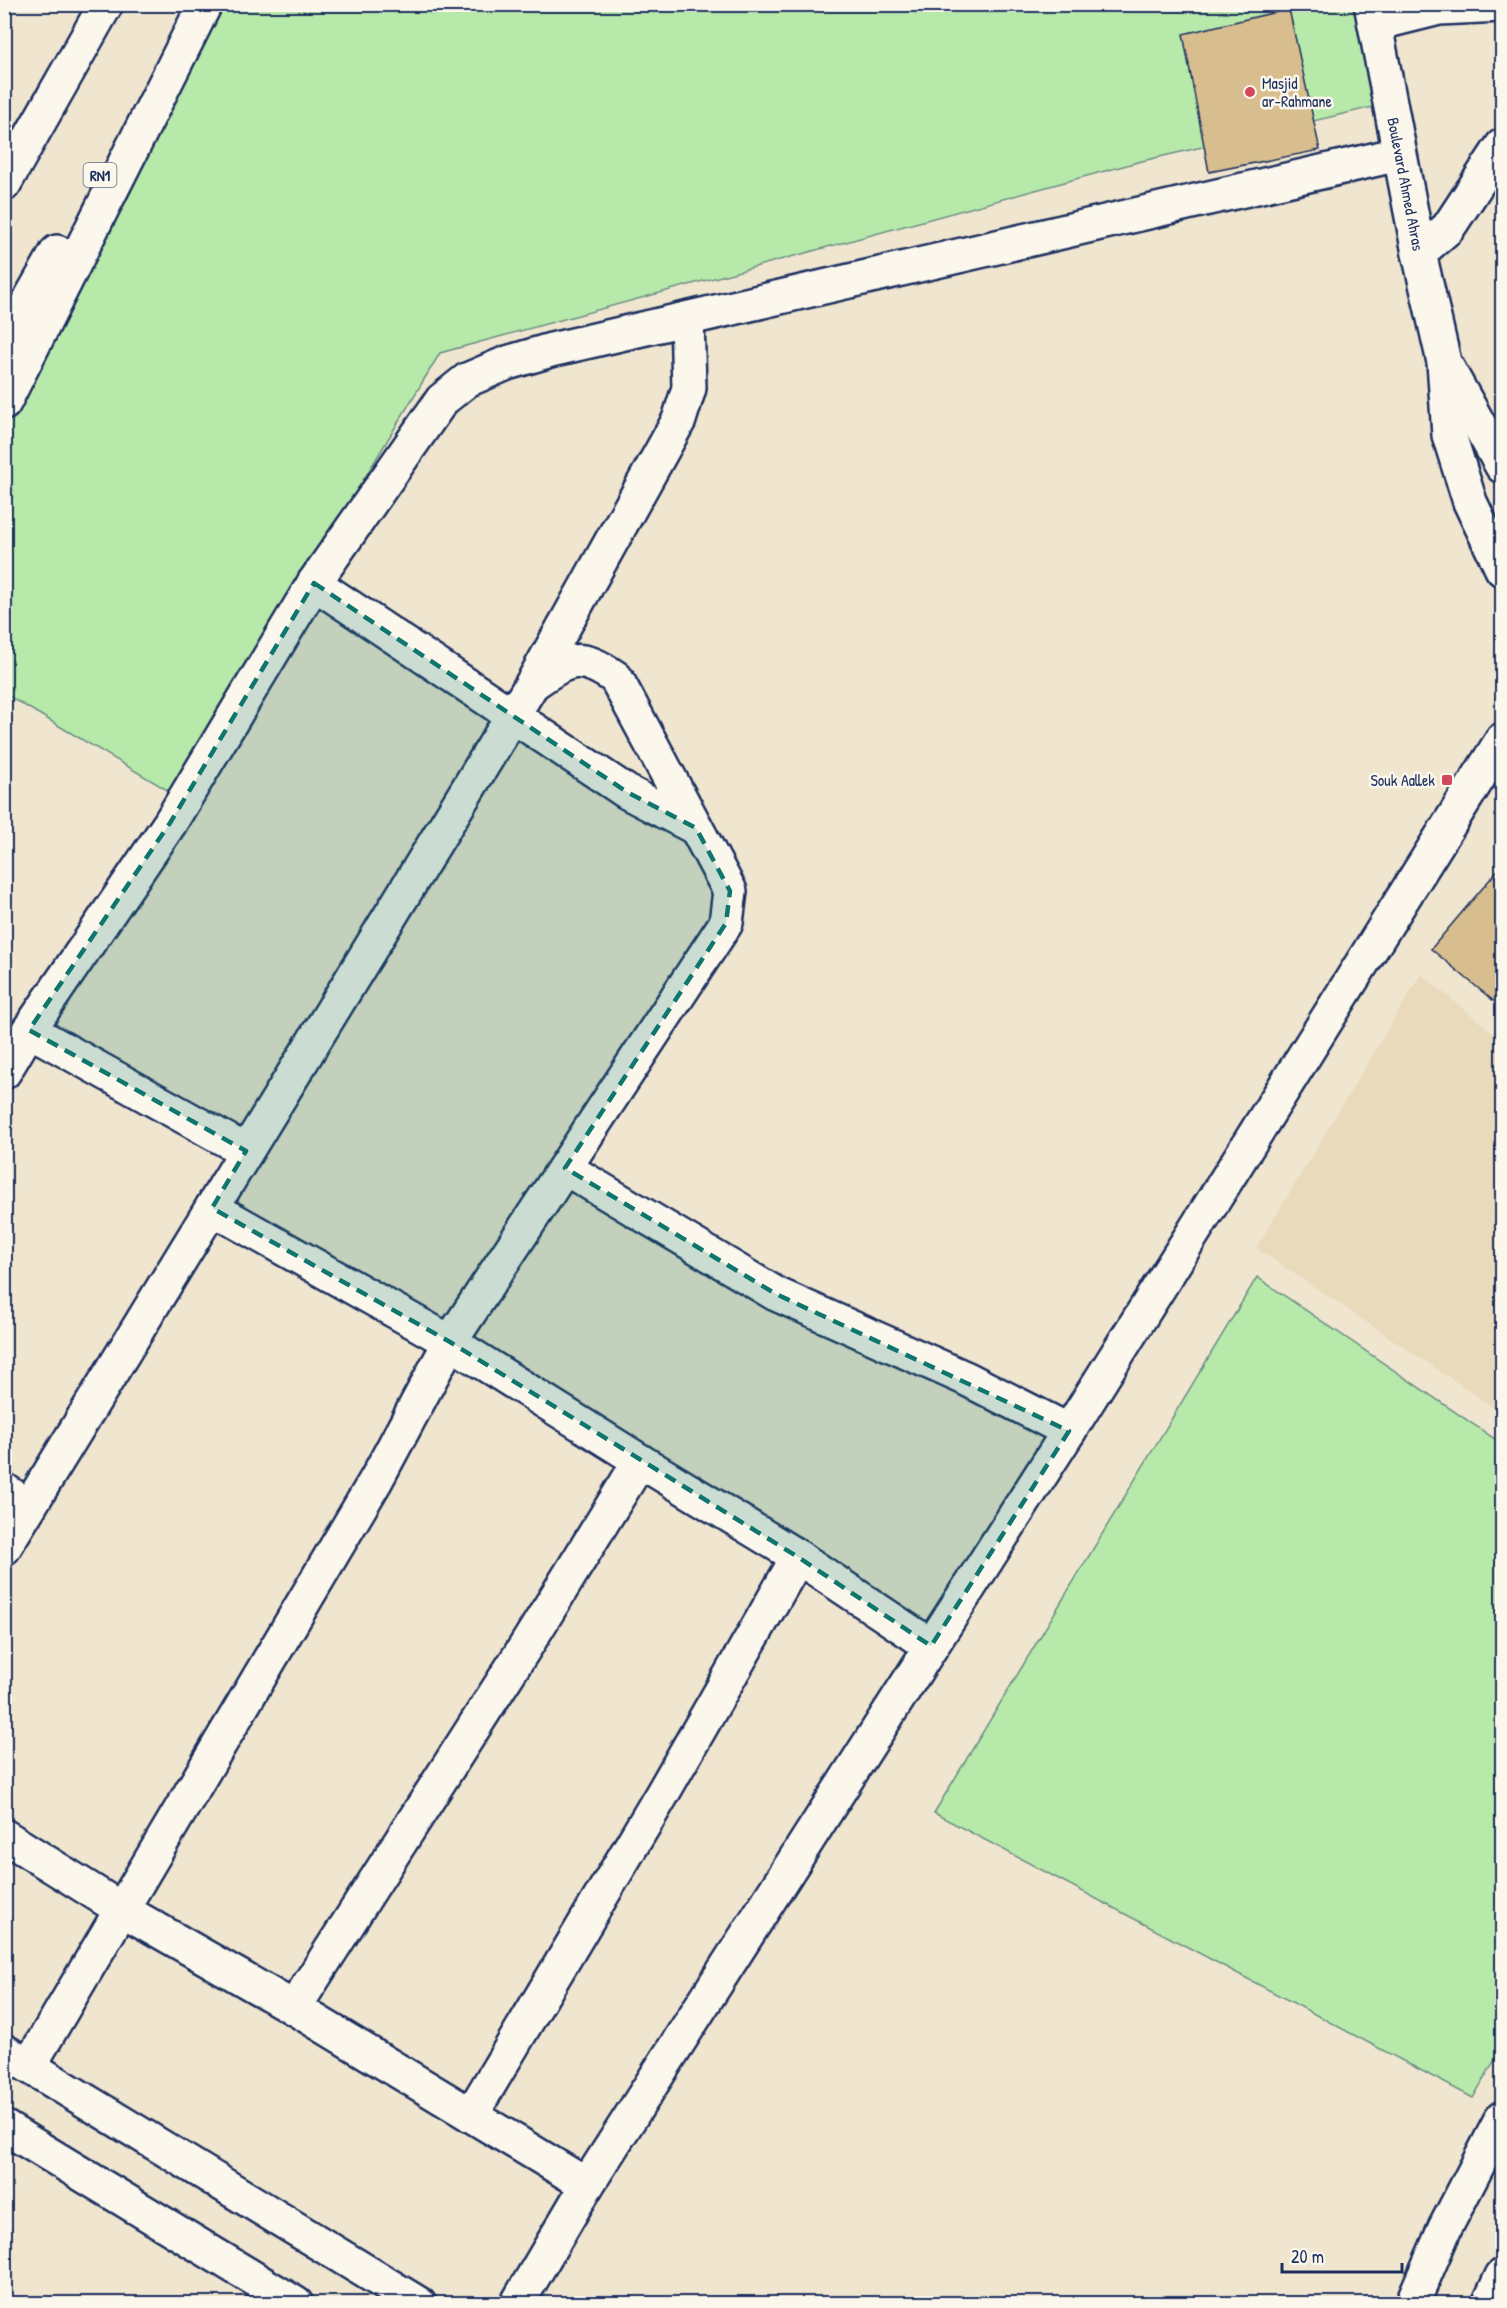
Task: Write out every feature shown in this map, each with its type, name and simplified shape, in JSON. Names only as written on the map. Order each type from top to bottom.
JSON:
[{"type":"main road","points":[[4,184],[106,4]]},
{"type":"main road","name":"RN1","points":[[4,345],[196,4]]},
{"type":"main road","points":[[4,402],[205,4]]},
{"type":"main road","points":[[1373,14],[1503,5]]},
{"type":"main road","name":"Boulevard Ahmed Ahras","points":[[1373,14],[1419,253],[1444,362],[1449,435],[1470,502],[1503,569]]},
{"type":"main road","points":[[1419,253],[1448,228],[1503,146]]},
{"type":"main road","points":[[4,1072],[29,1030],[170,823],[314,583],[442,400],[467,380],[507,363],[551,350],[1399,154]]},
{"type":"main road","points":[[4,1548],[17,1499],[212,1208],[532,684],[679,420],[687,401],[689,388],[687,319]]},
{"type":"main road","name":"Boulevard Ahmed Ahras","points":[[1444,362],[1503,466]]},
{"type":"main road","points":[[314,583],[627,792],[696,828]]},
{"type":"main road","points":[[419,2304],[17,2059],[121,1909],[376,1480],[450,1342],[726,923],[730,891],[616,678],[601,667],[581,660],[561,664],[532,684]]},
{"type":"main road","points":[[517,2304],[587,2185],[1069,1431],[1503,740]]},
{"type":"main road","points":[[29,1030],[246,1151]]},
{"type":"main road","points":[[565,1168],[776,1294],[965,1378],[1069,1431]]},
{"type":"main road","points":[[212,1208],[450,1342],[798,1557],[932,1646]]},
{"type":"main road","points":[[294,2008],[529,1641],[640,1461]]},
{"type":"main road","points":[[471,2115],[661,1796],[798,1557]]},
{"type":"main road","points":[[4,1836],[121,1909],[294,2008],[587,2185]]},
{"type":"main road","points":[[1412,2304],[1455,2208],[1503,2118]]},
{"type":"main road","points":[[4,2127],[296,2304]]},
{"type":"main road","points":[[1489,2304],[1503,2276]]},
{"type":"highlighted area","points":[[314,583],[627,792],[696,828],[730,891],[726,923],[565,1168],[776,1294],[1069,1431],[931,1646],[798,1557],[450,1342],[212,1208],[246,1151],[29,1030],[170,823]]},
{"type":"shaded area","points":[[1421,974],[1502,1040],[1502,1413],[1256,1248]]},
{"type":"green space","points":[[205,5],[1367,5],[1386,104],[1138,162],[440,353],[174,794],[5,694],[4,403]]},
{"type":"green space","points":[[1257,1277],[1502,1444],[1502,2047],[1473,2098],[934,1813]]},
{"type":"building","name":"Masjid ar-Rahmane","points":[[1289,9],[1320,150],[1209,172],[1183,34]]},
{"type":"building","points":[[1502,865],[1502,1008],[1431,949]]},
{"type":"place","name":"Masjid ar-Rahmane","points":[[1250,92]]},
{"type":"place","name":"Souk Aallek","points":[[1447,780]]}]
